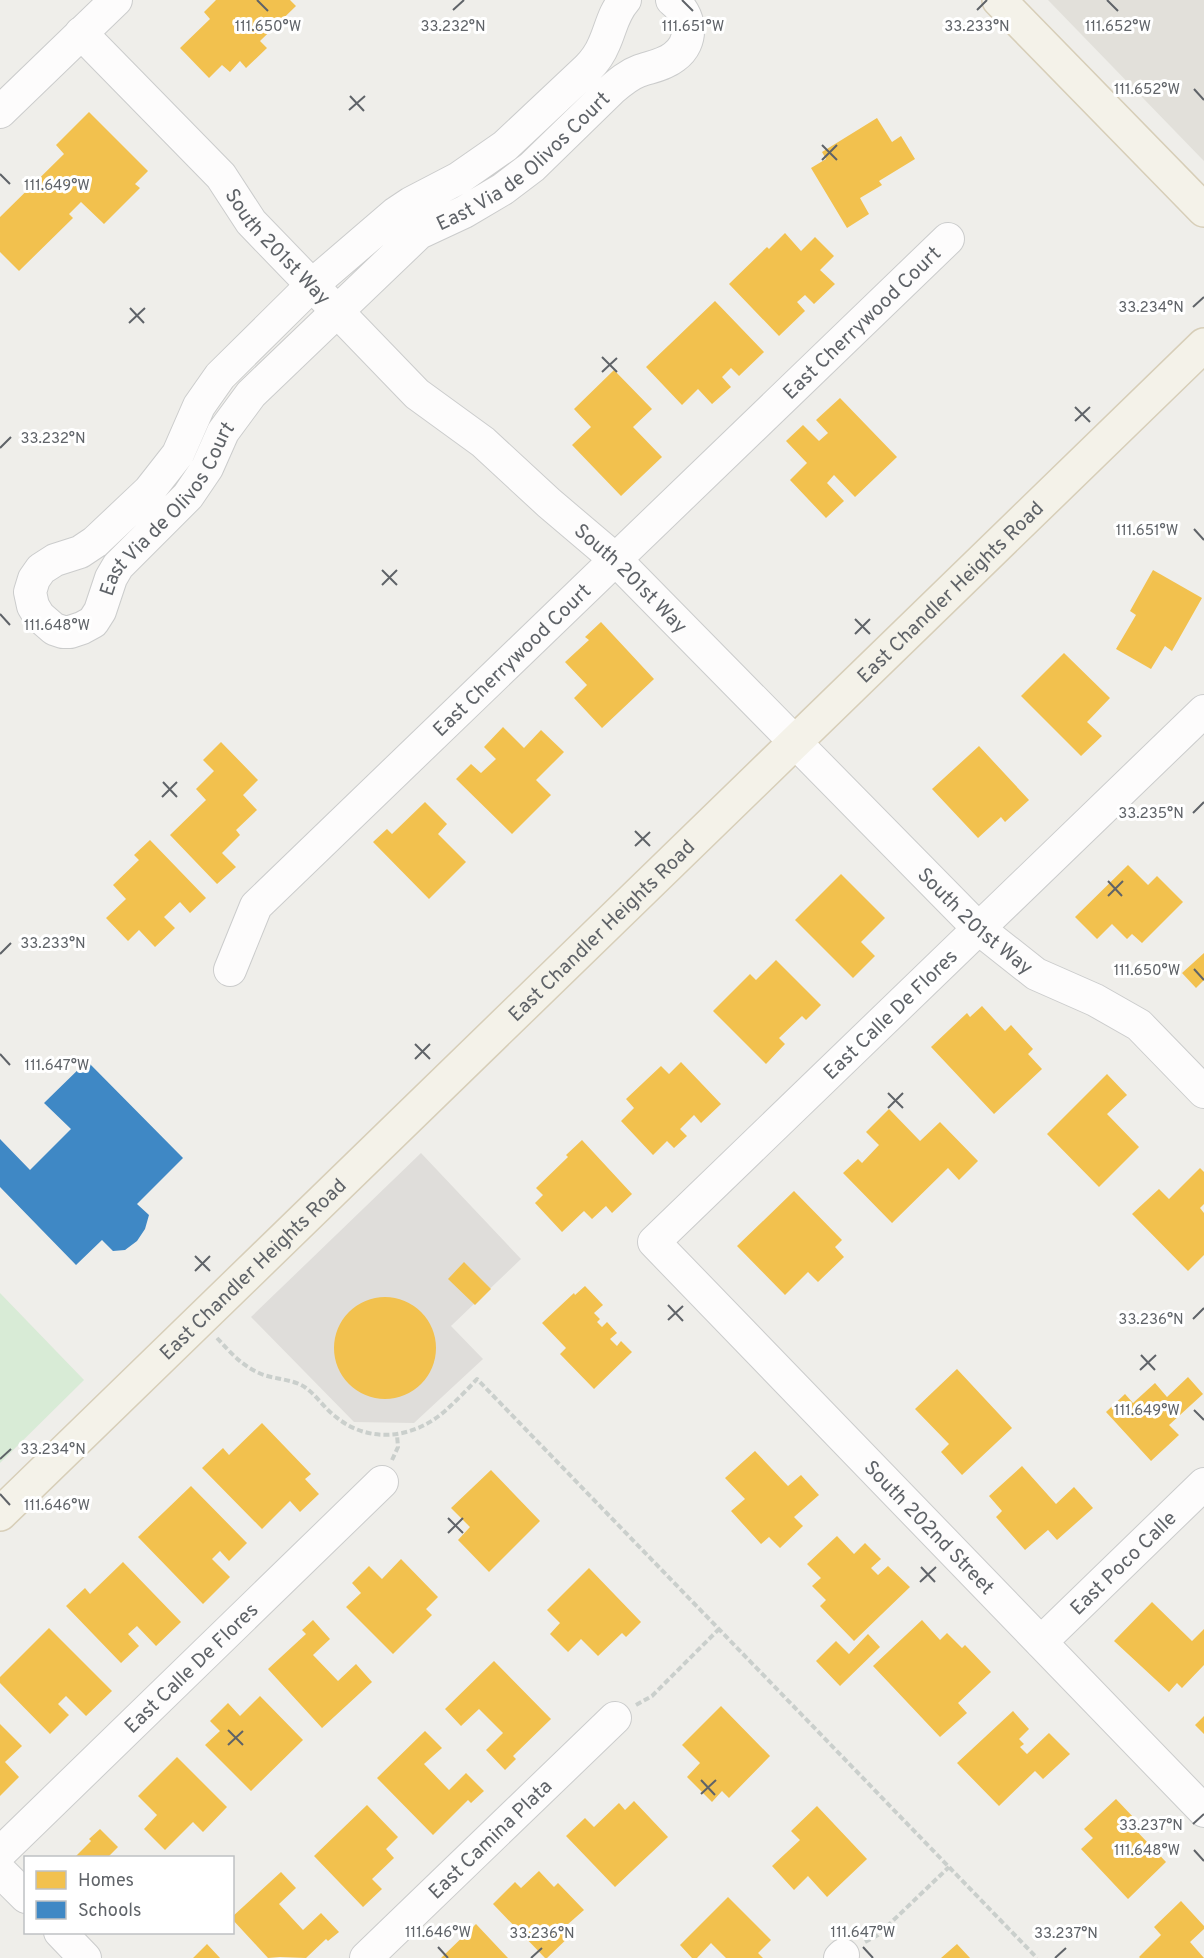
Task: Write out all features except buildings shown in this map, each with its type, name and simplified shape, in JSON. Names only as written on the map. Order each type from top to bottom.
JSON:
[{"type":"main road","points":[[999,0],[1204,210]]},
{"type":"main road","name":"East Chandler Heights Road","points":[[0,1514],[1204,345]]},
{"type":"street","points":[[0,112],[116,0]]},
{"type":"street","name":"East Via de Olivos Court","points":[[625,0],[617,10],[604,45],[596,59],[506,146],[459,178],[411,221],[337,311],[241,406],[224,432],[207,468],[188,496],[118,566],[111,578],[100,611],[93,622],[70,632],[63,632],[46,624],[33,606],[30,592],[34,579],[41,569],[55,560],[80,552],[95,542],[149,491],[178,454],[199,406],[220,376],[312,285],[374,230],[411,221],[464,212],[503,189],[532,166],[611,90],[629,76],[676,56],[683,46],[689,23],[681,6],[672,0]]},
{"type":"street","name":"South 201st Way","points":[[81,33],[220,176],[251,222],[417,394],[483,442],[549,503],[615,559],[979,929],[1036,974],[1095,1000],[1139,1025],[1204,1092]]},
{"type":"street","points":[[568,87],[590,110]]},
{"type":"street","name":"East Cherrywood Court","points":[[230,970],[255,906],[948,239]]},
{"type":"street","points":[[178,454],[207,468]]},
{"type":"street","name":"East Calle De Flores","points":[[654,1242],[1204,711]]},
{"type":"street","name":"South 202nd Street","points":[[654,1242],[1204,1811]]},
{"type":"street","name":"East Calle De Flores","points":[[0,1853],[382,1482]]},
{"type":"street","name":"East Poco Calle","points":[[1041,1642],[1204,1485]]},
{"type":"street","name":"East Camina Plata","points":[[366,1958],[615,1718]]},
{"type":"street","points":[[0,1871],[24,1895]]},
{"type":"street","points":[[62,1934],[85,1958]]},
{"type":"path","points":[[200,1320],[240,1362],[260,1374],[287,1379],[306,1388],[336,1418],[357,1430],[378,1435],[397,1435],[424,1425],[443,1413],[477,1379],[1037,1958]]},
{"type":"path","points":[[615,1718],[652,1696],[719,1629]]},
{"type":"path","points":[[841,1957],[878,1935],[949,1867]]},
{"type":"shaded area","points":[[1048,0],[1204,0],[1204,161]]},
{"type":"shaded area","points":[[421,1153],[521,1259],[451,1326],[483,1359],[414,1423],[354,1422],[251,1317]]},
{"type":"green space","points":[[0,1293],[84,1380],[0,1463]]}]
